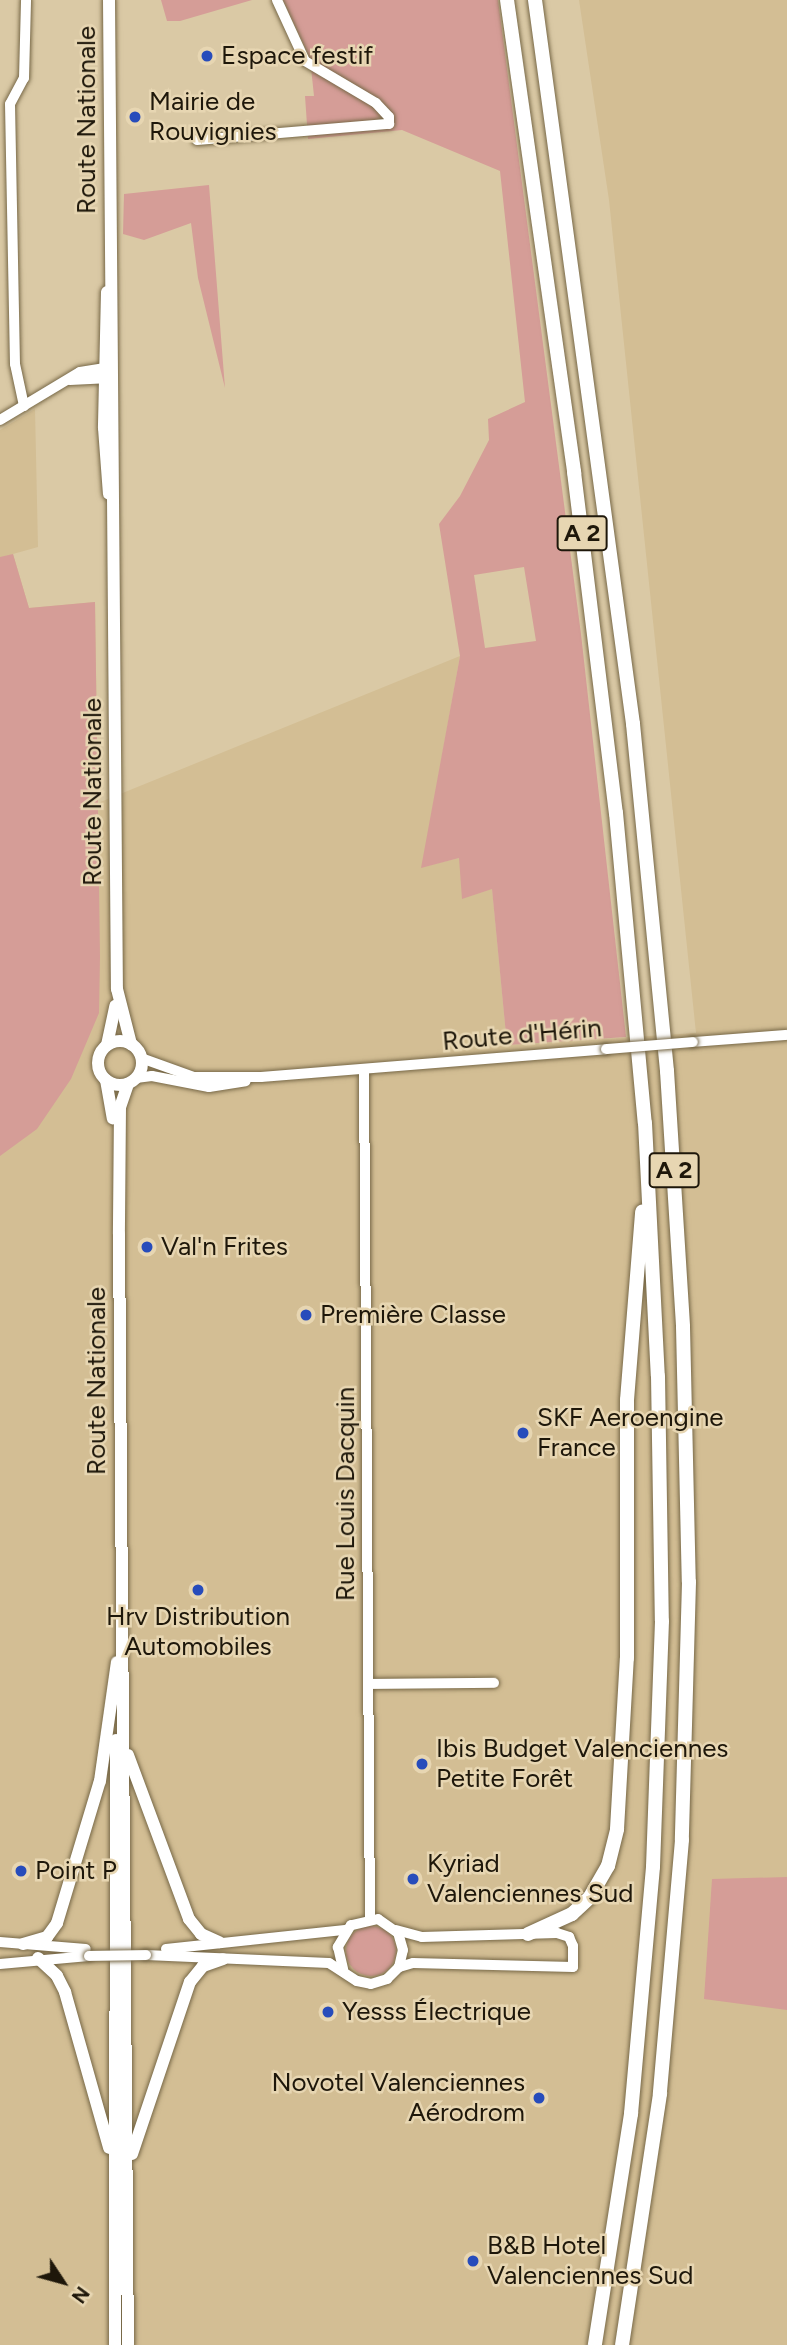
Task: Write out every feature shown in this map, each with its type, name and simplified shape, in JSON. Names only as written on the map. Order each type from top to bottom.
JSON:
[{"type":"highway","name":"A 2","points":[[508,0],[595,631],[645,1123],[660,1451],[659,1754],[637,2058],[595,2345]]},
{"type":"highway","name":"A 2","points":[[535,0],[634,737],[667,1071],[683,1326],[689,1582],[681,1853],[662,2077],[622,2345]]},
{"type":"highway","points":[[528,1934],[565,1919],[590,1897],[608,1866],[617,1829],[627,1658],[627,1400],[645,1123]]},
{"type":"main road","name":"Route Nationale","points":[[109,0],[109,373],[117,989],[131,1044]]},
{"type":"main road","points":[[107,1045],[118,1041],[131,1044],[141,1058],[132,1081],[106,1080],[98,1064],[107,1045],[117,989]]},
{"type":"main road","name":"Route Nationale","points":[[106,1080],[112,1099],[119,1234]]},
{"type":"main road","name":"Route Nationale","points":[[121,1528],[121,1104],[132,1081]]},
{"type":"main road","points":[[115,2345],[117,1662],[121,1528]]},
{"type":"main road","points":[[121,1528],[128,2345]]},
{"type":"main road","points":[[23,1944],[47,1937],[57,1923],[100,1781],[117,1662]]},
{"type":"main road","points":[[124,1742],[190,1919],[201,1934],[219,1942]]},
{"type":"main road","points":[[38,1958],[57,1976],[65,1992],[114,2180]]},
{"type":"main road","points":[[127,2186],[143,2112],[190,1982],[203,1966],[223,1959]]},
{"type":"street","points":[[24,406],[15,364],[5,102],[24,78],[26,0]]},
{"type":"street","points":[[197,140],[385,125],[390,121],[376,103],[305,61],[278,0]]},
{"type":"street","points":[[0,420],[66,382],[109,373]]},
{"type":"street","name":"Route d'Hérin","points":[[141,1058],[194,1077],[261,1077],[787,1035]]},
{"type":"street","name":"Rue Louis Dacquin","points":[[364,1069],[370,1919]]},
{"type":"street","name":"Route d'Hérin","points":[[132,1081],[152,1076],[218,1087],[261,1077]]},
{"type":"street","points":[[369,1684],[494,1682]]},
{"type":"street","points":[[0,1964],[90,1953],[146,1952],[223,1959],[324,1962],[343,1969],[353,1979],[371,1984],[387,1979],[399,1967],[413,1963],[573,1967],[569,1937],[528,1934],[417,1937],[370,1919],[345,1930],[146,1952]]},
{"type":"street","points":[[343,1969],[338,1947],[345,1930]]},
{"type":"street","points":[[395,1930],[402,1946],[399,1967]]},
{"type":"street","points":[[0,1942],[90,1953]]},
{"type":"shaded area","points":[[161,0],[252,0],[180,21],[167,21]]},
{"type":"shaded area","points":[[283,0],[498,0],[581,634],[626,1037],[507,1045],[492,889],[462,899],[459,858],[421,868],[460,656],[439,524],[460,496],[489,440],[488,419],[525,402],[500,171],[402,130],[308,139],[305,96],[314,96],[310,58]],"holes":[[[524,567],[536,641],[485,648],[474,575]]]},
{"type":"shaded area","points":[[579,0],[787,0],[787,2345],[0,2345],[0,430],[35,409],[38,547],[13,554],[29,608],[95,602],[98,803],[460,656],[422,867],[459,858],[492,888],[507,1045],[696,1033],[609,200]]},
{"type":"shaded area","points":[[209,185],[225,388],[198,278],[191,223],[144,240],[123,234],[124,194]]},
{"type":"shaded area","points":[[13,554],[29,608],[95,602],[99,1013],[71,1079],[37,1129],[0,1156],[0,557]]},
{"type":"shaded area","points":[[787,1877],[787,2010],[704,1999],[712,1879]]},
{"type":"shaded area","points":[[361,1927],[381,1927],[395,1941],[395,1961],[381,1975],[361,1975],[347,1961],[347,1941]]},
{"type":"place","name":"Espace festif","points":[[207,56]]},
{"type":"place","name":"Mairie de Rouvignies","points":[[135,117]]},
{"type":"place","name":"Val'n Frites","points":[[147,1247]]},
{"type":"place","name":"Première Classe","points":[[306,1315]]},
{"type":"place","name":"SKF Aeroengine France","points":[[523,1433]]},
{"type":"place","name":"Hrv Distribution Automobiles","points":[[198,1590]]},
{"type":"place","name":"Ibis Budget Valenciennes Petite Forêt","points":[[422,1764]]},
{"type":"place","name":"Point P","points":[[21,1871]]},
{"type":"place","name":"Kyriad Valenciennes Sud","points":[[413,1879]]},
{"type":"place","name":"Yesss Électrique","points":[[328,2012]]},
{"type":"place","name":"Novotel Valenciennes Aérodrom","points":[[539,2098]]},
{"type":"place","name":"B&B Hotel Valenciennes Sud","points":[[473,2261]]}]
